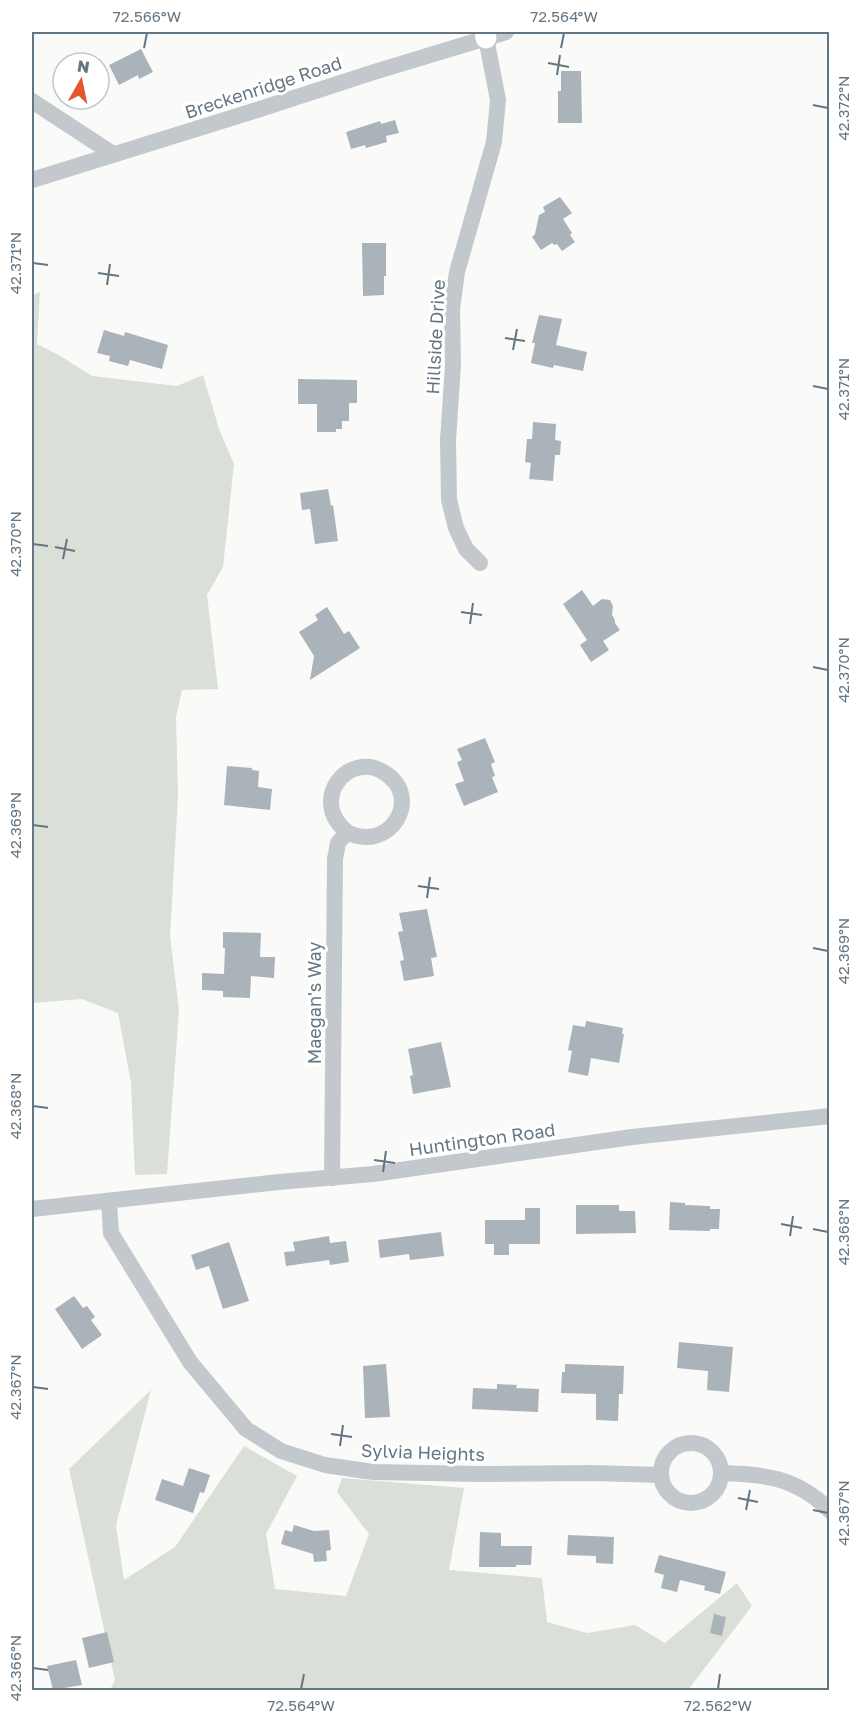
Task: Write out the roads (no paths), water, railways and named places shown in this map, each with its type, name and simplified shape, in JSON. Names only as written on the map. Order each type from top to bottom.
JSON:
[{"type":"street","name":"Breckenridge Road","points":[[32,180],[485,35],[506,32]]},
{"type":"street","name":"Hillside Drive","points":[[480,563],[466,549],[456,528],[449,500],[448,440],[453,365],[453,309],[457,272],[494,142],[498,100],[485,35]]},
{"type":"street","points":[[32,101],[112,154]]},
{"type":"street","points":[[372,767],[385,772],[395,782],[401,795],[401,809],[396,822],[384,833],[370,838],[354,836],[347,832],[336,821],[333,814],[331,799],[336,784],[345,774],[358,768],[372,767]]},
{"type":"street","name":"Maegan's Way","points":[[332,1178],[335,859],[339,843],[347,832]]},
{"type":"street","name":"Huntington Road","points":[[32,1209],[442,1166],[632,1137],[830,1116]]},
{"type":"street","name":"Sylvia Heights","points":[[109,1201],[111,1233],[190,1362],[246,1429],[282,1451],[326,1465],[373,1472],[661,1474]]},
{"type":"street","points":[[691,1443],[701,1444],[714,1453],[720,1462],[722,1473],[719,1485],[712,1495],[695,1503],[683,1502],[672,1496],[664,1486],[661,1474],[664,1459],[671,1450],[691,1443]]},
{"type":"street","points":[[722,1473],[751,1474],[785,1481],[803,1489],[830,1511]]}]
